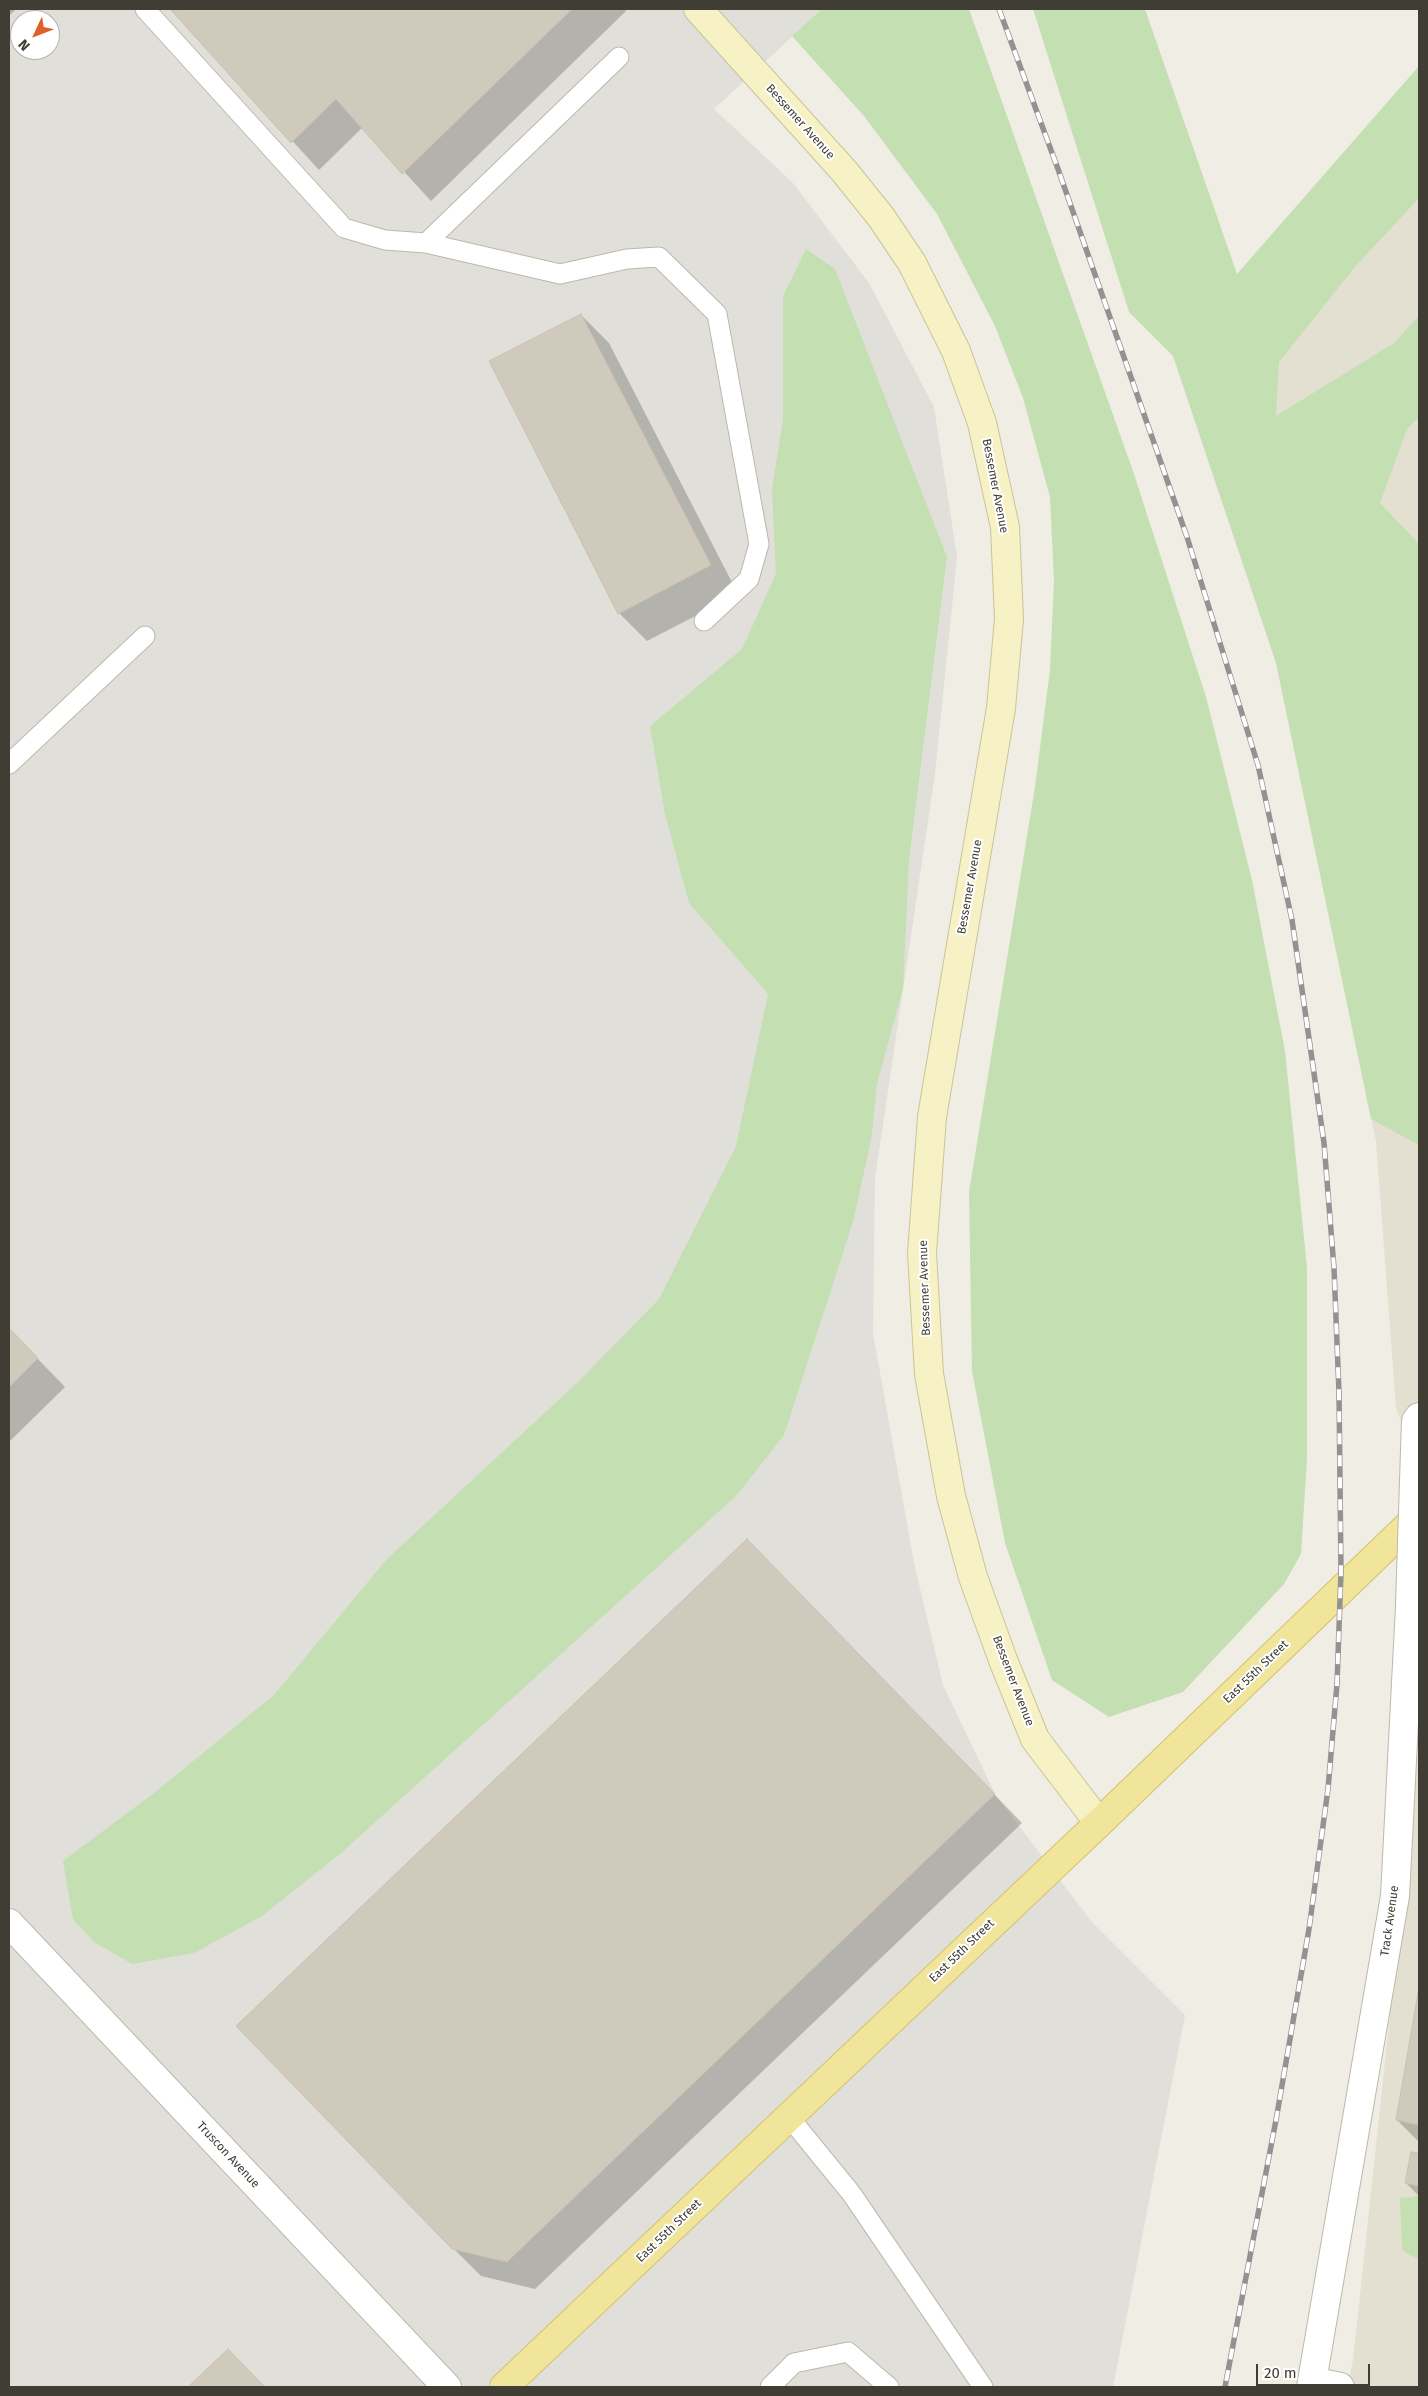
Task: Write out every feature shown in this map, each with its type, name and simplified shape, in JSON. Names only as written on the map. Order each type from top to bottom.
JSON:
[{"type":"main road","name":"East 55th Street","points":[[504,2387],[1099,1823],[1419,1515]]},
{"type":"street","name":"Bessemer Avenue","points":[[698,9],[844,171],[881,217],[912,263],[956,351],[982,423],[1005,527],[1008,619],[1000,708],[932,1117],[922,1254],[929,1374],[951,1496],[973,1577],[1003,1660],[1035,1739],[1099,1823]]},
{"type":"street","name":"Track Avenue","points":[[1311,2384],[1407,1898],[1410,1606],[1416,1421],[1419,1417]]},
{"type":"street","name":"Truscon Avenue","points":[[9,1924],[446,2387]]},
{"type":"street","points":[[1311,2384],[1340,2387]]},
{"type":"lane","points":[[145,9],[344,228],[384,240],[426,243],[560,274],[627,259],[659,257],[717,314],[759,544],[749,579],[704,621]]},
{"type":"lane","points":[[426,243],[619,58]]},
{"type":"lane","points":[[9,764],[145,636]]},
{"type":"lane","points":[[789,2117],[851,2193],[983,2387]]},
{"type":"lane","points":[[770,2387],[794,2363],[848,2352],[889,2387]]},
{"type":"shaded area","points":[[9,9],[822,9],[714,109],[793,183],[869,283],[934,407],[957,557],[935,774],[875,1178],[873,1333],[914,1563],[943,1685],[995,1794],[1091,1921],[1185,2015],[1113,2387],[9,2387]]},
{"type":"shaded area","points":[[1419,66],[1419,1473],[1396,1407],[1376,1141],[1276,663],[1191,400]]},
{"type":"shaded area","points":[[1419,1745],[1419,2387],[1347,2387],[1353,2360]]},
{"type":"green space","points":[[822,9],[969,9],[1134,474],[1206,697],[1252,880],[1285,1051],[1307,1268],[1307,1459],[1301,1554],[1284,1584],[1183,1692],[1109,1717],[1052,1680],[1005,1543],[972,1371],[969,1192],[1035,787],[1050,670],[1054,581],[1050,497],[1023,398],[995,326],[937,214],[864,116],[792,36]]},
{"type":"green space","points":[[1033,9],[1145,9],[1237,274],[1419,66],[1419,198],[1354,268],[1279,362],[1276,416],[1394,343],[1419,316],[1419,417],[1407,429],[1380,503],[1419,544],[1419,1145],[1371,1119],[1276,663],[1173,356],[1129,312]]},
{"type":"green space","points":[[806,249],[835,269],[947,557],[909,859],[903,988],[877,1084],[871,1140],[853,1222],[784,1435],[737,1495],[340,1854],[262,1916],[194,1953],[132,1964],[94,1942],[73,1919],[63,1861],[154,1793],[274,1695],[387,1559],[578,1382],[659,1299],[736,1146],[768,994],[689,903],[665,814],[650,726],[742,649],[776,574],[772,489],[783,420],[783,296]]},
{"type":"green space","points":[[1419,2196],[1419,2260],[1402,2250],[1400,2198]]},
{"type":"building","points":[[170,9],[572,9],[402,174],[336,99],[291,143]]},
{"type":"building","points":[[581,314],[711,565],[618,614],[489,361]]},
{"type":"building","points":[[9,1328],[38,1358],[9,1387]]},
{"type":"building","points":[[747,1539],[995,1794],[507,2262],[452,2249],[236,2026]]},
{"type":"building","points":[[1419,1987],[1419,2125],[1396,2120]]},
{"type":"building","points":[[1411,2152],[1419,2153],[1419,2186],[1405,2183]]},
{"type":"building","points":[[228,2349],[265,2387],[188,2387]]},
{"type":"railway","points":[[999,9],[1058,169],[1187,537],[1258,765],[1292,920],[1324,1143],[1334,1268],[1339,1393],[1341,1572],[1337,1684],[1328,1789],[1309,1929],[1276,2120],[1225,2387]]}]
